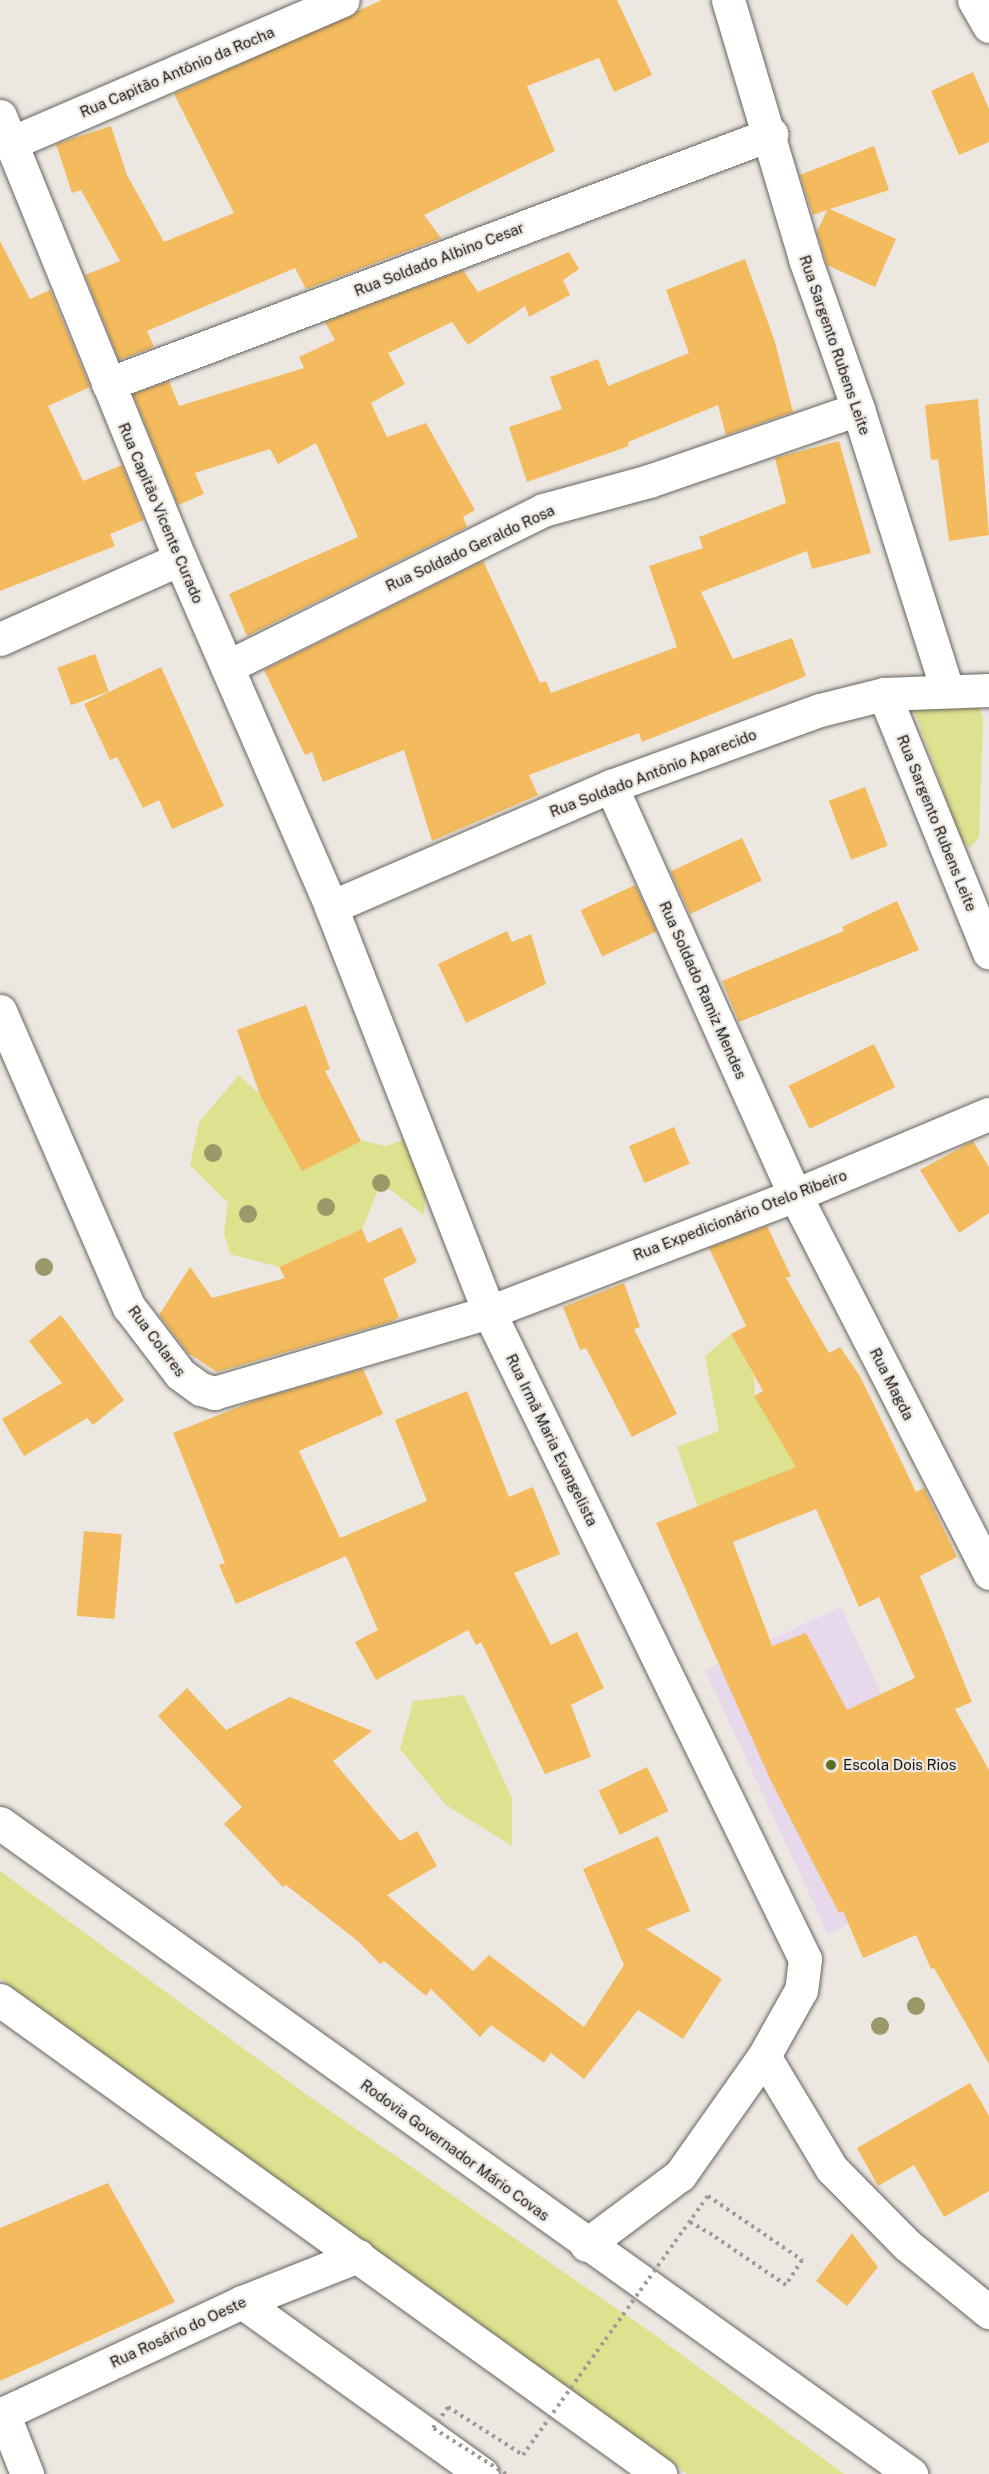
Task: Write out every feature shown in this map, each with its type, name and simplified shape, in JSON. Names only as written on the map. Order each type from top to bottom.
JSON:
[{"type":"main road","name":"Rua Capitão Antônio da Rocha","points":[[5,129],[343,0]]},
{"type":"main road","name":"Rua Sargento Rubens Leite","points":[[729,0],[771,134],[805,259],[858,409],[947,689]]},
{"type":"main road","points":[[974,0],[989,26]]},
{"type":"main road","name":"Rua Capitão Vicente Curado","points":[[5,129],[180,560],[331,907]]},
{"type":"main road","name":"Rua Soldado Albino Cesar","points":[[108,384],[771,134]]},
{"type":"main road","name":"Rua Soldado Geraldo Rosa","points":[[227,667],[543,510],[650,481],[858,409]]},
{"type":"main road","points":[[0,639],[180,560]]},
{"type":"main road","name":"Rua Soldado Antônio Aparecido","points":[[331,907],[611,786],[820,710],[884,694],[947,689],[989,690]]},
{"type":"main road","name":"Rua Sargento Rubens Leite","points":[[884,694],[989,953]]},
{"type":"main road","name":"Rua Soldado Ramiz Mendes","points":[[611,786],[795,1195]]},
{"type":"main road","name":"Rua Irmã Maria Evangelista","points":[[331,907],[489,1312],[805,1959],[801,1990],[764,2056]]},
{"type":"main road","name":"Rua Colares","points":[[0,1011],[129,1306],[180,1374],[201,1389],[214,1393],[489,1312]]},
{"type":"main road","name":"Rua Expedicionário Otelo Ribeiro","points":[[489,1312],[795,1195],[989,1114]]},
{"type":"main road","name":"Rua Magda","points":[[795,1195],[989,1573]]},
{"type":"main road","name":"Rodovia Governador Mário Covas","points":[[0,1823],[586,2245],[911,2474]]},
{"type":"main road","points":[[0,2000],[358,2256],[646,2469]]},
{"type":"main road","points":[[586,2245],[680,2175],[764,2056],[831,2169],[907,2245],[989,2312]]},
{"type":"main road","name":"Rua Rosário do Oeste","points":[[2,2414],[242,2302],[358,2256]]},
{"type":"main road","points":[[242,2302],[482,2474]]},
{"type":"main road","points":[[2,2414],[27,2474]]},
{"type":"path","points":[[506,2474],[433,2428],[448,2407],[523,2456],[708,2196],[802,2260],[786,2285],[714,2236]]},
{"type":"shaded area","name":"Escola Dois Rios","points":[[841,1607],[964,1871],[828,1934],[705,1670]]},
{"type":"green space","points":[[979,704],[983,720],[979,837],[970,848],[961,840],[915,713],[917,708]]},
{"type":"green space","points":[[239,1075],[260,1095],[277,1122],[386,1146],[406,1139],[426,1185],[424,1215],[381,1183],[362,1229],[279,1267],[230,1254],[224,1233],[228,1203],[190,1165],[199,1122]]},
{"type":"green space","points":[[731,1334],[754,1376],[755,1396],[782,1443],[838,1454],[698,1507],[677,1447],[719,1431],[705,1356]]},
{"type":"green space","points":[[464,1695],[512,1798],[512,1846],[446,1805],[400,1749],[413,1701]]},
{"type":"green space","points":[[0,1871],[307,2095],[652,2333],[844,2474],[687,2474],[0,1979]]},
{"type":"building","points":[[382,0],[617,0],[652,75],[614,92],[599,58],[527,86],[555,151],[424,215],[441,238],[306,289],[295,268],[147,331],[154,347],[119,360],[85,275],[120,261],[81,190],[72,193],[56,144],[111,126],[127,175],[164,242],[234,213],[174,94]]},
{"type":"building","points":[[973,72],[989,109],[989,142],[959,155],[931,91]]},
{"type":"building","points":[[874,146],[889,190],[830,209],[896,239],[875,287],[827,265],[817,232],[827,210],[813,215],[800,175]]},
{"type":"building","points":[[0,241],[30,299],[50,290],[90,387],[48,406],[83,481],[122,465],[144,520],[110,534],[115,546],[0,591]]},
{"type":"building","points":[[569,252],[579,269],[563,280],[570,295],[529,317],[525,306],[468,345],[452,322],[388,353],[405,384],[371,403],[387,437],[426,423],[475,510],[463,517],[467,527],[247,636],[229,594],[358,537],[316,443],[278,464],[270,449],[195,473],[204,494],[178,505],[133,394],[169,381],[179,406],[304,368],[299,357],[335,340],[325,322],[463,270],[478,292]]},
{"type":"building","points":[[745,259],[775,342],[793,412],[726,435],[718,405],[628,442],[629,446],[527,482],[509,427],[562,409],[550,377],[598,359],[608,386],[689,353],[666,290]]},
{"type":"building","points":[[978,399],[989,535],[949,541],[938,459],[931,460],[925,405]]},
{"type":"building","points":[[839,441],[871,553],[812,569],[807,551],[701,592],[733,659],[792,638],[806,676],[642,742],[639,733],[529,775],[538,795],[432,841],[404,750],[323,782],[312,752],[305,755],[264,670],[483,561],[540,683],[546,681],[551,693],[677,647],[649,566],[703,548],[699,537],[786,503],[775,458]]},
{"type":"building","points":[[95,654],[109,692],[71,705],[57,668]]},
{"type":"building","points":[[161,667],[224,806],[172,829],[159,800],[143,808],[117,757],[110,760],[84,704]]},
{"type":"building","points":[[865,787],[888,846],[851,860],[829,801]]},
{"type":"building","points":[[742,838],[762,881],[690,914],[670,871]]},
{"type":"building","points":[[635,885],[657,931],[602,957],[581,910]]},
{"type":"building","points":[[897,901],[919,950],[739,1022],[722,981],[844,931],[842,927]]},
{"type":"building","points":[[507,931],[512,942],[531,934],[546,984],[466,1023],[438,964]]},
{"type":"building","points":[[306,1005],[330,1069],[325,1071],[361,1141],[302,1171],[260,1095],[237,1030]]},
{"type":"building","points":[[874,1044],[895,1087],[810,1129],[789,1086]]},
{"type":"building","points":[[674,1127],[690,1164],[645,1183],[629,1146]]},
{"type":"building","points":[[973,1141],[989,1167],[989,1213],[959,1233],[920,1170]]},
{"type":"building","points":[[767,1226],[791,1276],[786,1278],[829,1353],[840,1347],[861,1378],[916,1492],[924,1488],[957,1557],[920,1576],[972,1702],[955,1709],[989,1770],[989,2064],[934,1968],[931,1969],[916,1935],[863,1958],[843,1911],[839,1913],[771,1781],[656,1523],[796,1467],[754,1396],[763,1391],[731,1334],[746,1326],[709,1248]],"holes":[[[816,1509],[859,1607],[879,1597],[915,1678],[847,1710],[806,1633],[772,1646],[733,1542]]]},
{"type":"building","points":[[401,1227],[417,1262],[383,1279],[399,1317],[390,1322],[217,1372],[188,1353],[159,1315],[190,1267],[212,1298],[285,1278],[279,1267],[362,1229],[368,1243]]},
{"type":"building","points":[[624,1283],[640,1327],[634,1329],[677,1414],[632,1437],[586,1348],[580,1350],[563,1307]]},
{"type":"building","points":[[61,1315],[124,1400],[93,1425],[87,1418],[24,1456],[2,1419],[62,1383],[29,1341]]},
{"type":"building","points":[[363,1369],[383,1414],[299,1451],[340,1538],[427,1501],[395,1420],[467,1391],[509,1497],[533,1487],[560,1554],[514,1573],[551,1645],[577,1632],[604,1688],[571,1705],[591,1757],[545,1774],[481,1642],[476,1645],[468,1630],[376,1680],[355,1642],[378,1630],[346,1556],[236,1604],[219,1565],[225,1563],[173,1433],[259,1399]]},
{"type":"building","points":[[84,1531],[122,1534],[114,1619],[77,1616]]},
{"type":"building","points":[[187,1688],[226,1730],[290,1697],[372,1731],[333,1761],[400,1841],[417,1831],[437,1866],[387,1895],[473,1971],[489,1955],[584,2027],[624,1965],[583,1869],[658,1836],[690,1911],[646,1929],[722,1979],[683,2039],[638,2010],[584,2079],[551,2053],[544,2063],[491,2025],[480,2037],[431,1989],[426,1996],[384,1961],[380,1964],[359,1942],[286,1885],[283,1887],[224,1824],[242,1807],[158,1716]]},
{"type":"building","points":[[647,1767],[668,1811],[620,1835],[598,1791]]},
{"type":"building","points":[[970,2083],[989,2116],[989,2191],[944,2217],[914,2165],[878,2186],[857,2148]]},
{"type":"building","points":[[108,2183],[175,2302],[0,2381],[0,2228]]},
{"type":"building","points":[[852,2233],[878,2267],[847,2306],[816,2281]]},
{"type":"place","name":"Escola Dois Rios","points":[[831,1765]]}]
